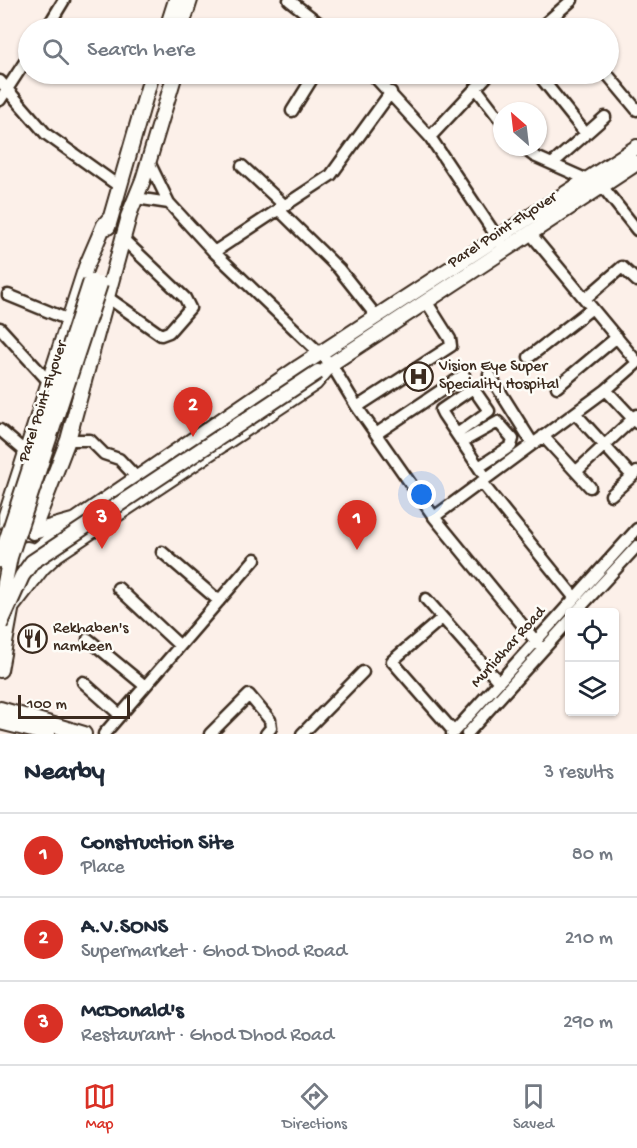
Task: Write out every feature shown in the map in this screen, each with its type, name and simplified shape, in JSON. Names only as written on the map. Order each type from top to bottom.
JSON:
[{"type":"main road","points":[[170,18],[176,0]]},
{"type":"main road","points":[[184,18],[190,0]]},
{"type":"main road","points":[[192,18],[198,0]]},
{"type":"main road","name":"Parel Point Flyover","points":[[4,611],[10,557],[99,287],[110,218],[149,84]]},
{"type":"main road","points":[[142,184],[140,177],[152,118],[163,84]]},
{"type":"main road","points":[[0,670],[4,611],[26,549],[32,542],[33,532],[68,440],[99,287],[123,239],[172,84]]},
{"type":"main road","points":[[0,625],[22,576],[33,562],[324,364],[377,317],[501,244],[637,147]]},
{"type":"main road","name":"Parel Point Flyover","points":[[324,364],[426,301],[501,244],[530,233],[602,186],[635,168]]},
{"type":"main road","name":"Parel Point Flyover","points":[[0,560],[99,287],[134,204]]},
{"type":"main road","points":[[3,527],[86,267],[104,225],[110,218]]},
{"type":"main road","points":[[0,539],[9,550],[36,551],[71,523],[138,479],[324,364]]},
{"type":"main road","points":[[4,611],[57,554],[315,383],[324,364]]},
{"type":"main road","points":[[3,527],[22,519],[33,532]]},
{"type":"main road","points":[[33,532],[71,523]]},
{"type":"main road","points":[[0,709],[84,734]]},
{"type":"main road","points":[[0,722],[48,734]]},
{"type":"street","points":[[289,0],[312,18]]},
{"type":"street","points":[[551,18],[572,0]]},
{"type":"street","points":[[51,18],[60,1]]},
{"type":"street","points":[[0,100],[4,86],[18,69]]},
{"type":"street","points":[[291,111],[309,84]]},
{"type":"street","points":[[383,84],[430,137],[501,244]]},
{"type":"street","points":[[430,137],[480,84]]},
{"type":"street","points":[[546,84],[586,134]]},
{"type":"street","points":[[615,84],[637,110]]},
{"type":"street","points":[[4,86],[46,134],[120,187]]},
{"type":"street","points":[[476,88],[493,110]]},
{"type":"street","points":[[214,252],[334,172],[391,92]]},
{"type":"street","points":[[552,164],[605,117]]},
{"type":"street","points":[[534,156],[588,180]]},
{"type":"street","points":[[149,162],[169,204],[324,364],[357,407],[434,518],[543,650]]},
{"type":"street","points":[[242,166],[339,268],[377,317]]},
{"type":"street","points":[[602,186],[637,230]]},
{"type":"street","points":[[134,204],[169,204]]},
{"type":"street","points":[[434,518],[606,390],[637,362],[530,233]]},
{"type":"street","points":[[99,287],[161,335],[169,332],[190,308],[185,298],[123,239]]},
{"type":"street","points":[[529,357],[589,304],[622,267],[637,280]]},
{"type":"street","points":[[8,295],[69,320]]},
{"type":"street","points":[[357,407],[451,346],[450,339],[426,301]]},
{"type":"street","points":[[0,328],[50,383],[79,392]]},
{"type":"street","points":[[557,387],[617,337]]},
{"type":"street","points":[[489,374],[533,444]]},
{"type":"street","points":[[376,434],[464,375]]},
{"type":"street","points":[[460,438],[489,411],[473,388],[441,410],[479,467],[484,480],[574,597]]},
{"type":"street","points":[[579,469],[636,419],[606,390]]},
{"type":"street","points":[[575,413],[635,474],[611,495]]},
{"type":"street","points":[[460,438],[498,422],[513,440],[511,446],[479,467]]},
{"type":"street","points":[[0,446],[4,433],[27,453]]},
{"type":"street","points":[[543,436],[590,487]]},
{"type":"street","points":[[68,440],[90,440],[104,454],[119,459],[138,479]]},
{"type":"street","name":"Murlidhar Road","points":[[453,733],[637,529]]},
{"type":"street","points":[[580,608],[637,546]]},
{"type":"street","points":[[162,552],[219,601]]},
{"type":"street","points":[[104,734],[255,559]]},
{"type":"street","points":[[118,588],[180,646]]},
{"type":"street","points":[[426,599],[498,681]]},
{"type":"street","points":[[442,618],[392,661],[453,733]]},
{"type":"street","name":"Murlidhar Road","points":[[467,734],[565,626]]},
{"type":"street","points":[[88,639],[145,686]]},
{"type":"street","points":[[302,734],[363,672]]},
{"type":"street","points":[[83,682],[120,715]]},
{"type":"street","points":[[210,734],[249,695],[270,720],[272,728],[266,734]]},
{"type":"place","name":"Vision Eye Super Speciality Hospital","points":[[418,376]]},
{"type":"place","name":"A.V.SONS","points":[[193,437]]},
{"type":"place","name":"McDonald's","points":[[102,549]]},
{"type":"place","name":"Construction Site","points":[[357,550]]},
{"type":"place","name":"Rekhaben's namkeen","points":[[32,638]]}]
